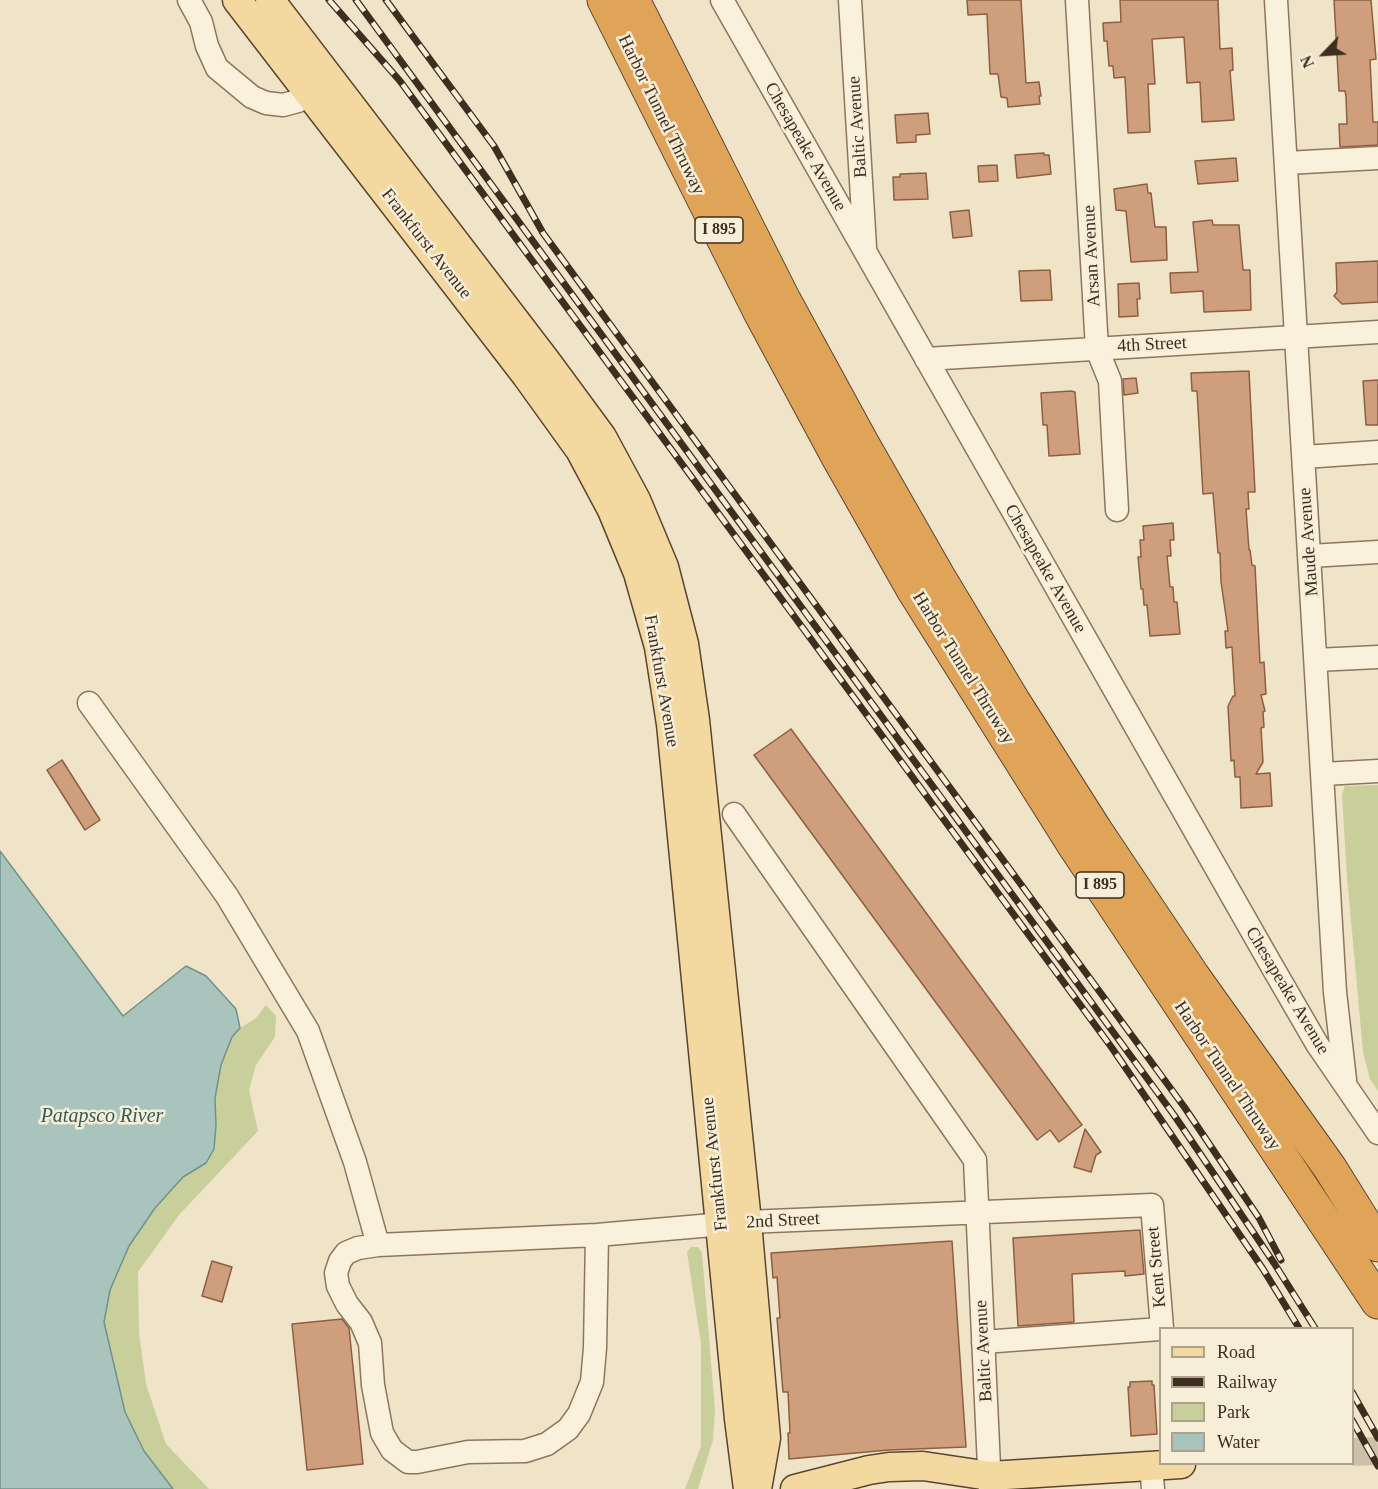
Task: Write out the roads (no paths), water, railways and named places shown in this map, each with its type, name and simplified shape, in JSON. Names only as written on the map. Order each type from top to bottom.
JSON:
[{"type":"highway","name":"Harbor Tunnel Thruway","points":[[604,0],[761,314],[914,591],[1072,842],[1378,1302]]},
{"type":"highway","name":"Harbor Tunnel Thruway","points":[[633,0],[784,300],[938,576],[1102,841],[1193,976],[1330,1168],[1378,1245]]},
{"type":"highway","points":[[1330,1168],[1378,1226]]},
{"type":"main road","name":"Frankfurst Avenue","points":[[237,0],[320,86]]},
{"type":"main road","name":"Frankfurst Avenue","points":[[270,0],[320,86],[580,450],[612,510],[638,573],[658,647],[671,724],[734,1223],[766,1438],[757,1489]]},
{"type":"main road","name":"Frankfurst Avenue","points":[[734,1223],[741,1436],[748,1489]]},
{"type":"main road","points":[[945,1489],[990,1483],[1163,1471],[1178,1465]]},
{"type":"main road","points":[[795,1489],[890,1478],[923,1466],[990,1483]]},
{"type":"street","points":[[189,0],[201,22],[207,46],[217,68],[252,97],[266,103],[283,105],[298,101],[320,86]]},
{"type":"street","name":"Chesapeake Avenue","points":[[722,0],[1317,1044],[1378,1133]]},
{"type":"street","name":"Baltic Avenue","points":[[850,0],[866,254]]},
{"type":"street","name":"Arsan Avenue","points":[[1077,0],[1097,349],[1110,381],[1117,510]]},
{"type":"street","name":"Maude Avenue","points":[[1276,0],[1335,992],[1346,1084]]},
{"type":"street","points":[[1286,163],[1378,158]]},
{"type":"street","name":"4th Street","points":[[926,359],[1378,332]]},
{"type":"street","points":[[1304,457],[1378,452]]},
{"type":"street","points":[[1310,556],[1378,552]]},
{"type":"street","points":[[1316,660],[1378,657]]},
{"type":"street","points":[[89,703],[227,896],[308,1031],[355,1162],[378,1245]]},
{"type":"street","points":[[1323,774],[1378,771]]},
{"type":"street","name":"Baltic Avenue","points":[[734,814],[975,1160],[990,1483]]},
{"type":"street","name":"2nd Street","points":[[597,1235],[595,1348],[592,1382],[579,1414],[568,1429],[547,1444],[525,1451],[468,1452],[408,1462],[392,1450],[382,1433],[373,1384],[370,1343],[361,1322],[347,1304],[338,1286],[336,1273],[340,1261],[346,1253],[358,1248],[378,1245],[597,1235],[734,1223],[1152,1205]]},
{"type":"street","name":"Kent Street","points":[[1152,1205],[1161,1327]]},
{"type":"street","points":[[983,1342],[1159,1329]]},
{"type":"water","name":"Patapsco River","points":[[0,851],[123,1016],[186,966],[206,976],[236,1009],[240,1028],[232,1037],[221,1065],[215,1098],[214,1149],[206,1163],[183,1177],[155,1208],[129,1246],[110,1290],[104,1322],[125,1412],[144,1451],[173,1489],[0,1489]]},
{"type":"tunnel","points":[[1354,1452],[1378,1451]]},
{"type":"railway","points":[[329,0],[400,81],[1112,1048],[1263,1269],[1298,1327]]},
{"type":"railway","points":[[356,0],[1174,1115],[1314,1327]]},
{"type":"railway","points":[[386,0],[494,146],[543,233],[1185,1108],[1259,1218],[1281,1260]]},
{"type":"railway","points":[[1354,1396],[1378,1438]]},
{"type":"railway","points":[[1354,1424],[1378,1466]]}]
